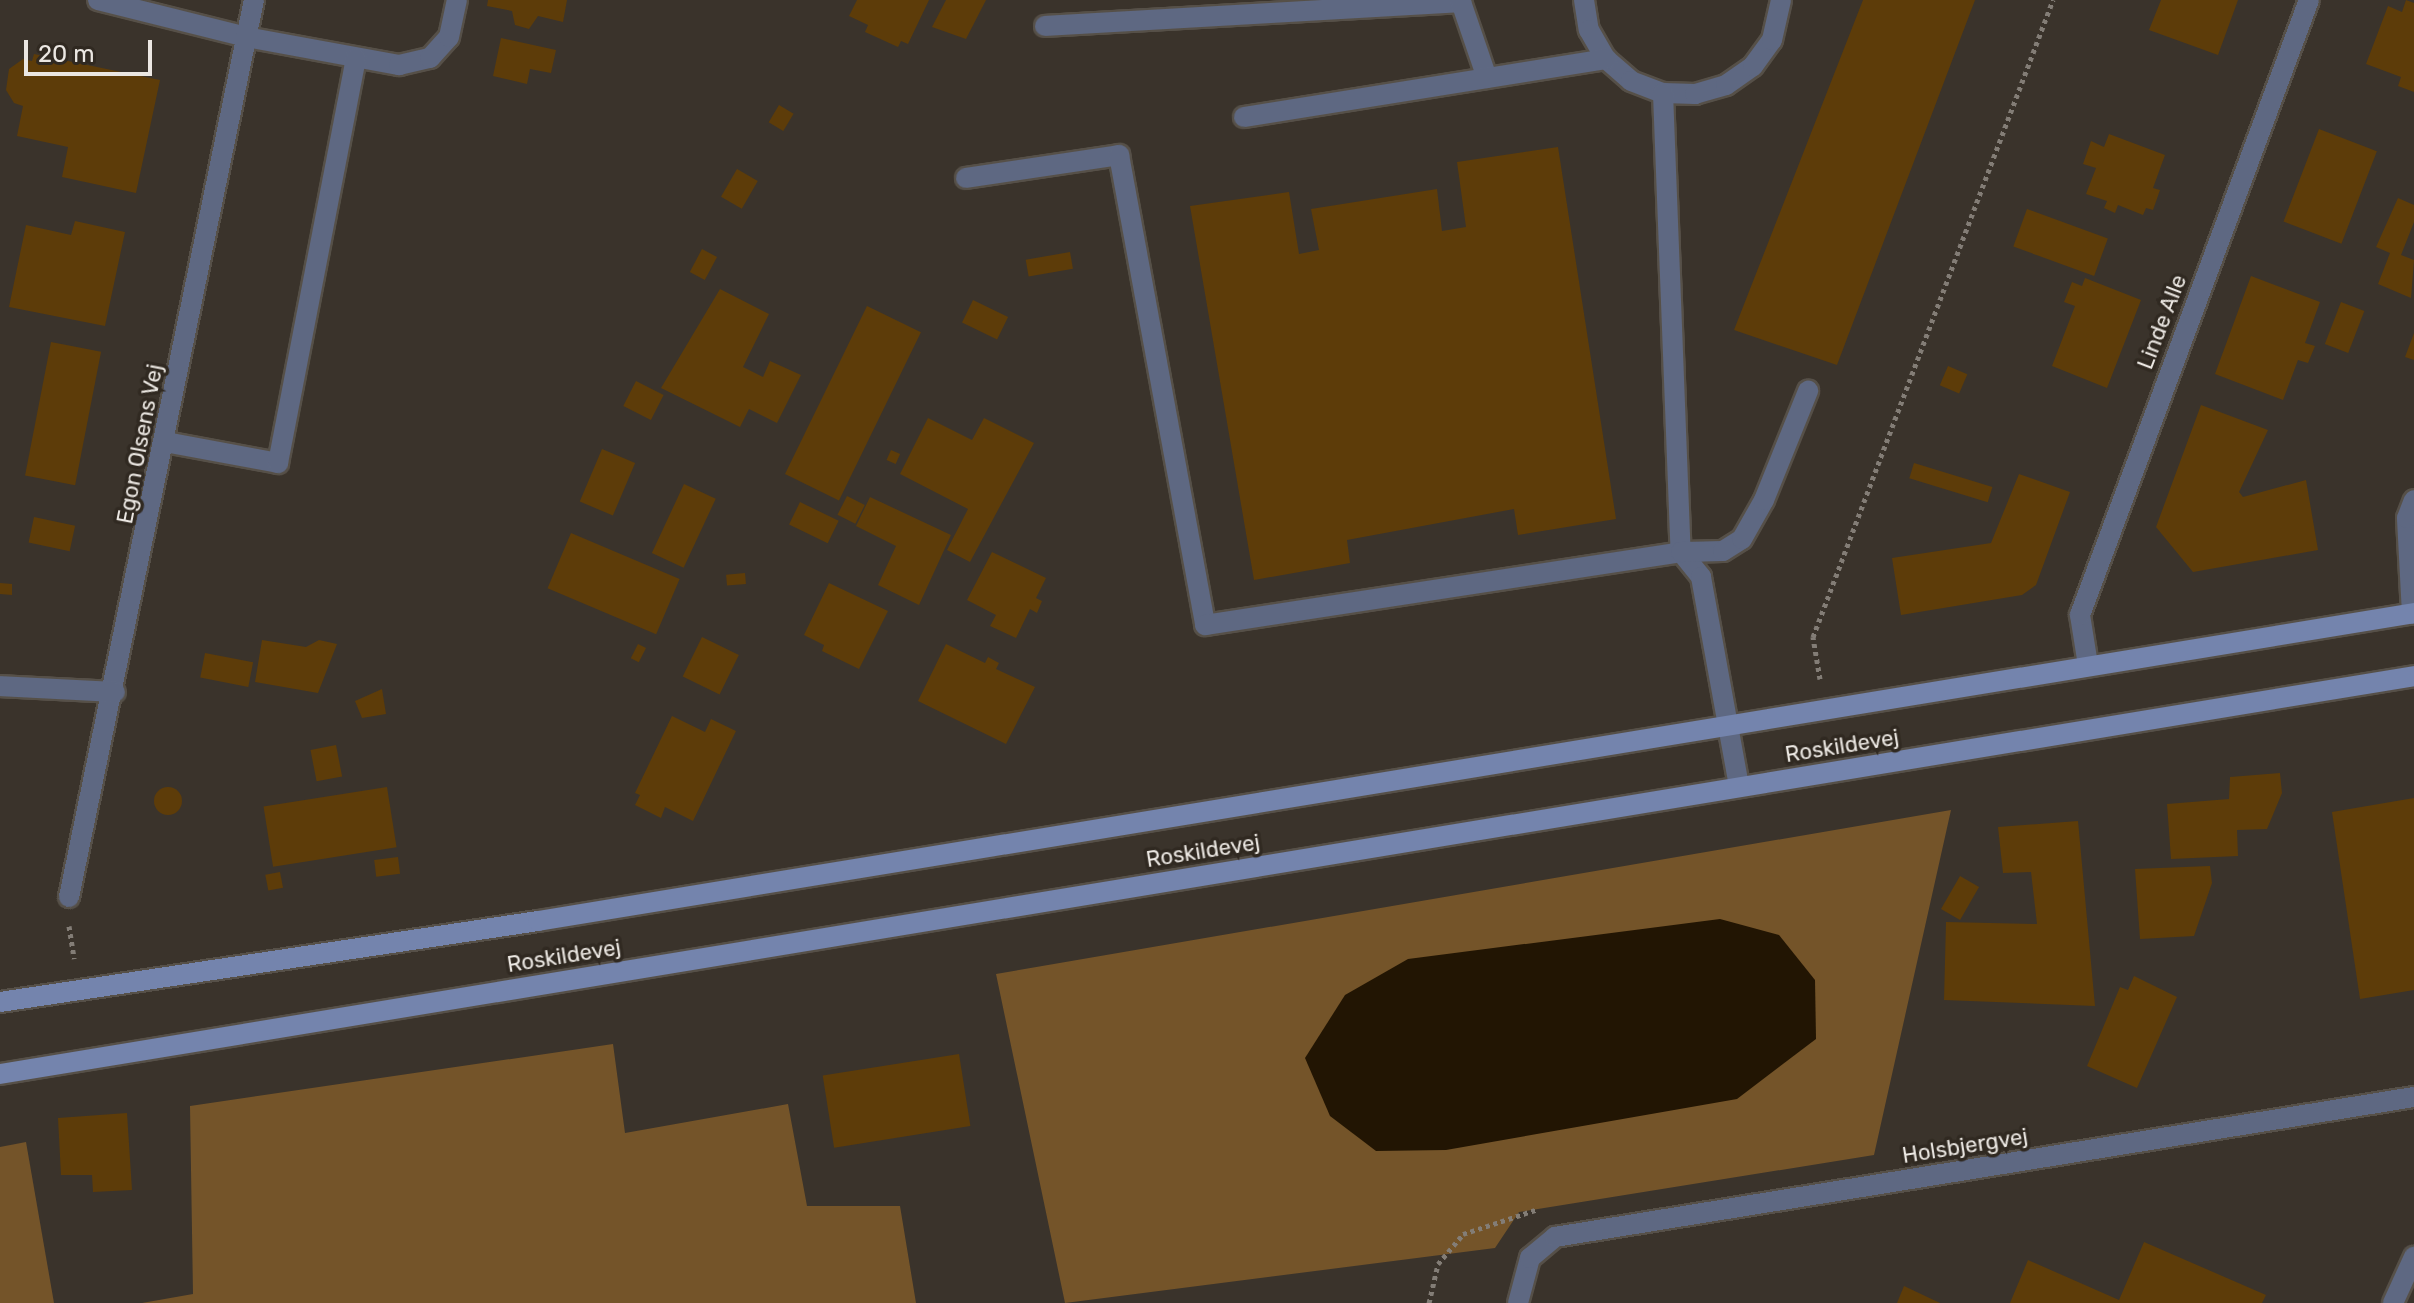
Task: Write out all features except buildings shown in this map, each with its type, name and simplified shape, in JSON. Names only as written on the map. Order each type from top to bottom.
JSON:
[{"type":"main road","name":"Roskildevej","points":[[0,1002],[538,921],[2413,614]]},
{"type":"main road","name":"Roskildevej","points":[[0,1074],[2414,676]]},
{"type":"street","points":[[98,0],[246,37],[399,65],[430,58],[449,37],[457,0]]},
{"type":"street","name":"Egon Olsens Vej","points":[[69,897],[115,692],[254,0]]},
{"type":"street","points":[[1584,0],[1589,30],[1606,59],[1631,81],[1663,93],[1695,94],[1726,85],[1753,66],[1772,40],[1781,0]]},
{"type":"street","name":"Linde Alle","points":[[2088,665],[2080,615],[2309,0]]},
{"type":"street","points":[[1045,26],[1461,2],[1487,78]]},
{"type":"street","points":[[165,442],[278,463],[356,58]]},
{"type":"street","points":[[1244,117],[1606,59]]},
{"type":"street","points":[[1663,93],[1681,552],[1701,577],[1739,787]]},
{"type":"street","points":[[966,178],[1119,155],[1205,625],[1681,552],[1723,551],[1742,539],[1764,500],[1808,391]]},
{"type":"street","name":"Roskildevej","points":[[2413,614],[2407,518],[2414,500]]},
{"type":"street","points":[[0,686],[115,692]]},
{"type":"street","name":"Holsbjergvej","points":[[1518,1303],[1530,1258],[1555,1237],[2414,1097]]},
{"type":"street","points":[[2393,1303],[2414,1257]]},
{"type":"path","points":[[1825,709],[1813,637],[2053,0]]},
{"type":"path","points":[[69,897],[78,991]]},
{"type":"shaded area","points":[[1951,810],[1874,1155],[1519,1212],[1495,1248],[1065,1303],[996,974]]},
{"type":"shaded area","points":[[1720,919],[1779,935],[1815,980],[1816,1039],[1737,1099],[1446,1150],[1376,1151],[1330,1116],[1305,1058],[1345,995],[1408,959]]},
{"type":"shaded area","points":[[613,1044],[625,1133],[788,1104],[807,1206],[900,1206],[916,1303],[142,1303],[193,1294],[190,1106]]},
{"type":"shaded area","points":[[26,1142],[54,1303],[0,1303],[0,1147]]}]
